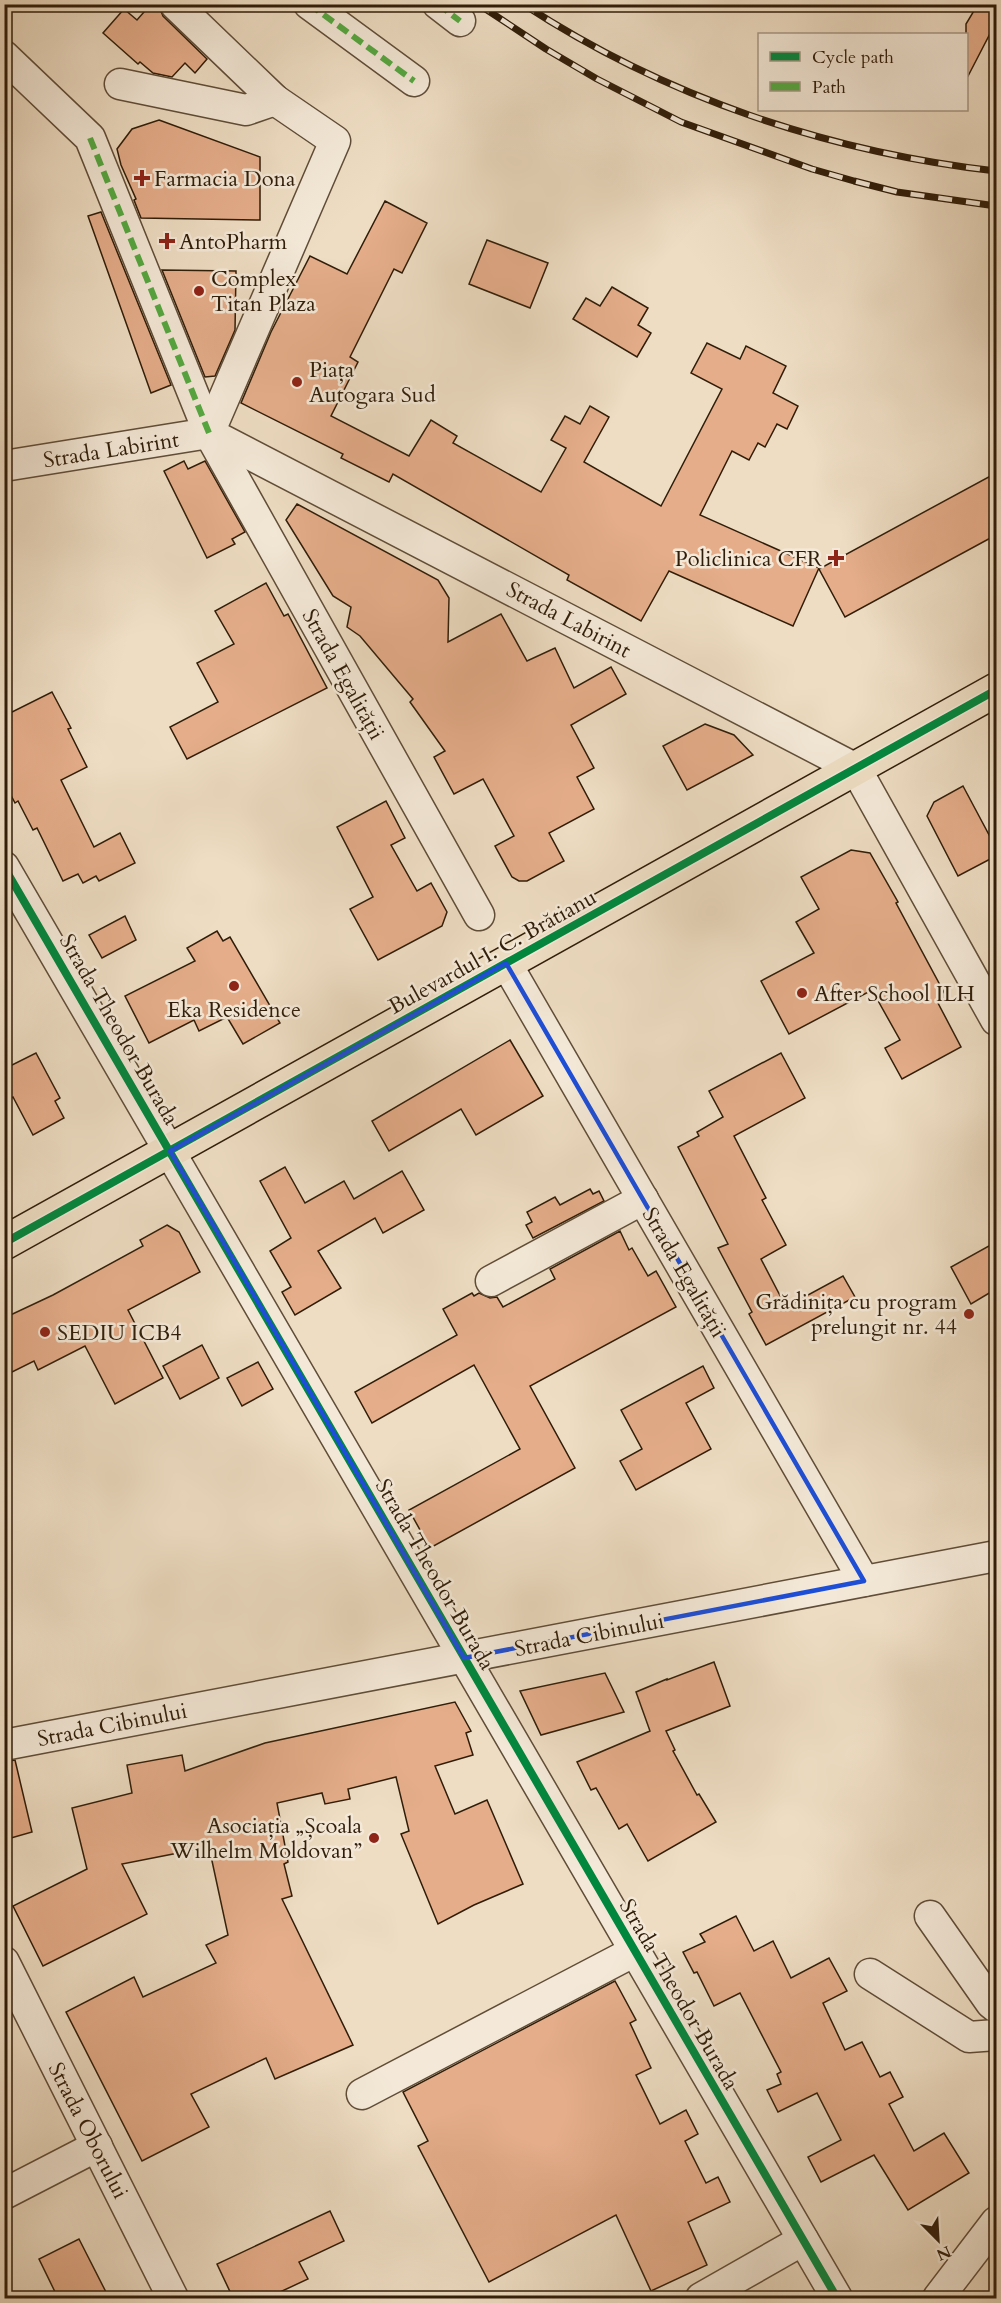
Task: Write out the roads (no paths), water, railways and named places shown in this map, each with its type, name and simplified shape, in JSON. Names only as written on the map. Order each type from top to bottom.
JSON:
[{"type":"main road","name":"Bulevardul I. C. Brătianu","points":[[4,1243],[996,690]]},
{"type":"street","points":[[175,4],[275,100],[335,141],[209,433]]},
{"type":"street","points":[[309,4],[414,81]]},
{"type":"street","name":"Strada Egalității","points":[[4,56],[90,138],[209,433],[479,915]]},
{"type":"street","points":[[120,84],[246,110],[275,100]]},
{"type":"street","name":"Strada Labirint","points":[[4,466],[209,433],[856,769]]},
{"type":"street","points":[[856,769],[996,1020]]},
{"type":"street","name":"Strada Theodor Burada","points":[[4,867],[837,2298]]},
{"type":"street","name":"Strada Egalității","points":[[506,963],[864,1581]]},
{"type":"street","points":[[491,1281],[643,1199]]},
{"type":"street","name":"Strada Cibinului","points":[[4,1745],[996,1556]]},
{"type":"street","points":[[930,1916],[996,2007]]},
{"type":"street","points":[[362,2094],[635,1951]]},
{"type":"street","name":"Strada Oborului","points":[[4,1962],[173,2298]]},
{"type":"street","points":[[870,1974],[969,2037],[996,2035]]},
{"type":"street","points":[[4,2194],[96,2146]]},
{"type":"street","points":[[938,2298],[987,2255],[996,2222]]},
{"type":"street","points":[[701,2298],[803,2240]]},
{"type":"railway","points":[[478,4],[546,49],[597,79],[681,122],[812,169],[854,181],[897,192],[996,206]]},
{"type":"railway","points":[[523,4],[633,67],[691,93],[750,115],[871,150],[996,171]]},
{"type":"place","name":"Farmacia Dona","points":[[142,178]]},
{"type":"place","name":"AntoPharm","points":[[167,241]]},
{"type":"place","name":"Complex Titan Plaza","points":[[199,291]]},
{"type":"place","name":"Piața Autogara Sud","points":[[297,382]]},
{"type":"place","name":"Policlinica CFR","points":[[836,558]]},
{"type":"place","name":"Eka Residence","points":[[234,986]]},
{"type":"place","name":"After School ILH","points":[[802,993]]},
{"type":"place","name":"Grădinița cu program prelungit nr. 44","points":[[969,1314]]},
{"type":"place","name":"SEDIU ICB4","points":[[45,1332]]},
{"type":"place","name":"Asociația „Școala Wilhelm Moldovan”","points":[[374,1838]]}]
